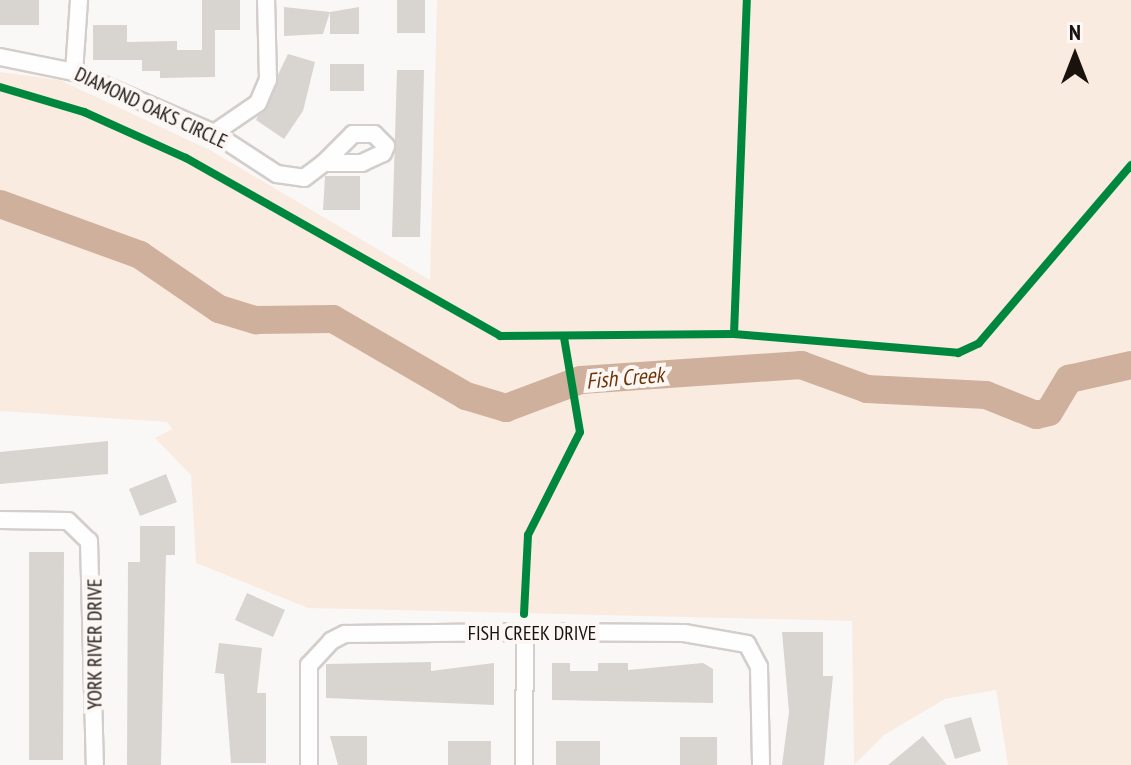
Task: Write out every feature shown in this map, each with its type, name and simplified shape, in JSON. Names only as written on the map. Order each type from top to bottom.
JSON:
[{"type":"street","points":[[74,72],[79,0]]},
{"type":"street","points":[[214,133],[258,103],[268,80],[266,0]]},
{"type":"street","name":"DIAMOND OAKS CIRCLE","points":[[0,57],[74,72],[214,133],[294,179],[324,163]]},
{"type":"street","name":"YORK RIVER DRIVE","points":[[0,520],[68,521],[79,528],[94,556],[95,765]]},
{"type":"street","points":[[524,765],[525,632]]},
{"type":"street","name":"FISH CREEK DRIVE","points":[[309,765],[309,665],[319,648],[345,634],[525,632],[684,633],[747,644],[759,667],[761,765]]},
{"type":"shaded area","points":[[437,0],[1131,0],[1131,765],[1008,765],[996,690],[945,699],[884,735],[854,765],[852,621],[308,608],[196,563],[191,475],[155,438],[172,429],[167,422],[0,411],[0,72],[60,80],[210,150],[430,280]]},
{"type":"building","points":[[0,0],[39,0],[39,25],[0,25]]},
{"type":"building","points":[[202,0],[240,0],[240,30],[215,30],[215,77],[160,78],[160,71],[142,71],[142,60],[93,60],[93,25],[127,25],[127,42],[177,41],[177,50],[202,50]]},
{"type":"building","points":[[397,0],[425,0],[425,33],[397,33]]},
{"type":"building","points":[[284,7],[330,12],[323,34],[284,36]]},
{"type":"building","points":[[359,7],[359,34],[330,34],[330,12]]},
{"type":"building","points":[[288,54],[315,62],[303,111],[284,139],[256,120]]},
{"type":"building","points":[[330,64],[364,64],[364,91],[330,91]]},
{"type":"building","points":[[397,70],[424,70],[420,237],[392,237]]},
{"type":"building","points":[[325,176],[360,176],[360,210],[323,210]]},
{"type":"building","points":[[108,441],[108,474],[0,484],[0,452]]},
{"type":"building","points":[[166,474],[177,502],[140,516],[129,489]]},
{"type":"building","points":[[140,526],[175,526],[175,555],[166,555],[161,765],[127,765],[128,562],[140,562]]},
{"type":"building","points":[[29,552],[64,552],[63,760],[29,760]]},
{"type":"building","points":[[247,593],[285,610],[273,637],[235,620]]},
{"type":"building","points":[[782,632],[823,632],[823,676],[833,676],[824,765],[782,765],[789,712]]},
{"type":"building","points":[[219,643],[262,648],[257,693],[266,693],[266,763],[231,763],[224,674],[215,673]]},
{"type":"building","points":[[431,662],[431,671],[494,663],[494,705],[326,698],[326,664]]},
{"type":"building","points":[[552,663],[570,663],[570,671],[598,671],[598,663],[628,663],[628,670],[703,663],[713,669],[713,703],[552,700]]},
{"type":"building","points":[[971,717],[981,751],[955,759],[944,725]]},
{"type":"building","points":[[330,736],[367,736],[367,765],[338,765]]},
{"type":"building","points":[[923,736],[947,765],[888,765]]},
{"type":"building","points":[[680,737],[717,737],[717,765],[680,765]]},
{"type":"building","points":[[448,741],[491,741],[491,765],[448,765]]},
{"type":"building","points":[[556,741],[600,741],[600,765],[556,765]]},
{"type":"waterway","name":"Fish Creek","points":[[0,204],[140,255],[219,309],[256,320],[333,319],[466,396],[506,408],[581,380],[801,365],[867,389],[986,395],[1036,415],[1049,412],[1069,379],[1131,365]]},
{"type":"cycle path","points":[[734,334],[747,0]]},
{"type":"cycle path","points":[[0,87],[84,112],[186,158],[500,336],[734,334],[958,353],[979,343],[1131,165]]},
{"type":"cycle path","points":[[524,614],[528,535],[580,432],[564,337]]}]
